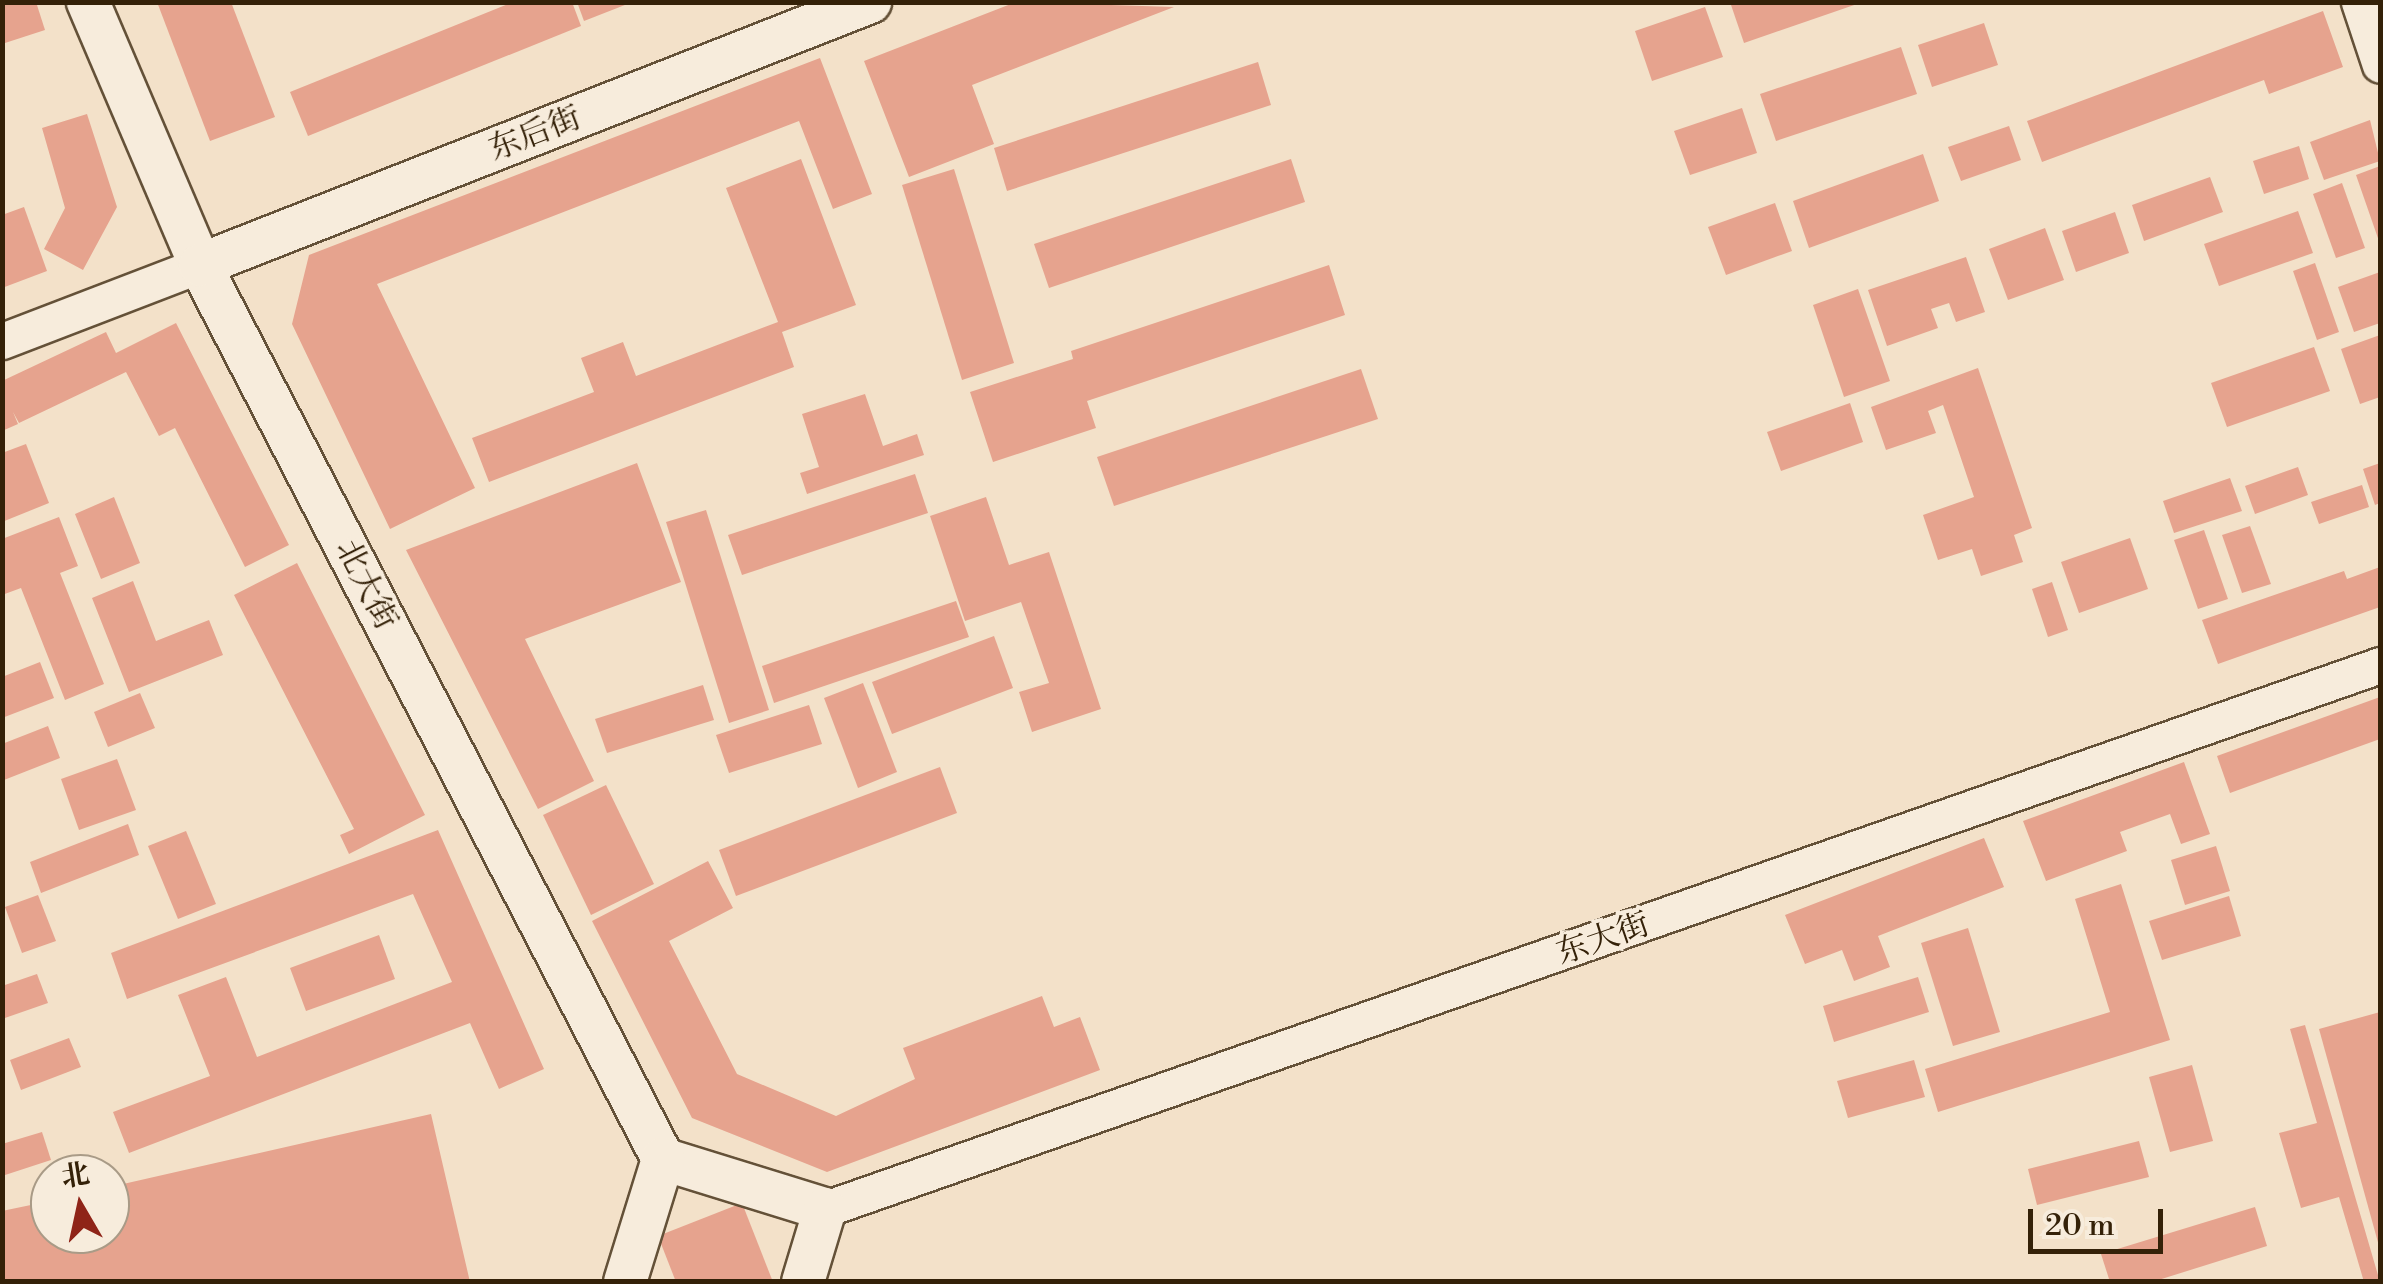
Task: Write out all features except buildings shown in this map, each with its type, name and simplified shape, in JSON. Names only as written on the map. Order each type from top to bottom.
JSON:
[{"type":"street","name":"北大街","points":[[88,2],[200,265],[664,1159]]},
{"type":"street","name":"东后街","points":[[200,265],[870,2]]},
{"type":"street","points":[[2359,2],[2380,65]]},
{"type":"street","points":[[2,341],[200,265]]},
{"type":"street","name":"东大街","points":[[825,1209],[2380,665]]},
{"type":"street","points":[[625,1282],[664,1159],[825,1209],[802,1282]]}]
